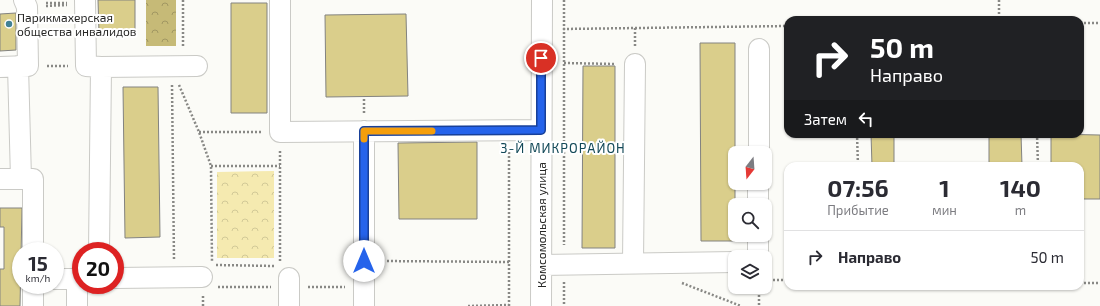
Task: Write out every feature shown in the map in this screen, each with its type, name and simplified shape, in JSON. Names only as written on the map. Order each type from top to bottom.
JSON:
[{"type":"street","points":[[280,0],[280,132],[541,130]]},
{"type":"street","name":"Комсомольская улица","points":[[541,306],[542,0]]},
{"type":"street","points":[[85,2],[94,66],[99,242]]},
{"type":"street","points":[[21,178],[15,66],[26,4]]},
{"type":"street","points":[[759,49],[759,146]]},
{"type":"street","points":[[633,263],[635,64]]},
{"type":"street","points":[[94,66],[184,66]]},
{"type":"street","points":[[364,131],[364,306]]},
{"type":"street","points":[[0,179],[33,178],[33,242]]},
{"type":"street","points":[[541,265],[728,262]]},
{"type":"street","points":[[124,278],[202,277]]},
{"type":"street","points":[[289,278],[289,306]]},
{"type":"street","points":[[33,294],[33,306]]},
{"type":"street","points":[[77,306],[78,294]]},
{"type":"path","points":[[174,278],[184,66],[183,0]]},
{"type":"path","points":[[564,0],[564,306]]},
{"type":"path","points":[[999,0],[999,16]]},
{"type":"path","points":[[26,4],[85,2]]},
{"type":"path","points":[[1084,23],[1100,22]]},
{"type":"path","points":[[563,29],[784,26]]},
{"type":"path","points":[[564,63],[635,64]]},
{"type":"path","points":[[15,66],[94,66]]},
{"type":"path","points":[[184,66],[199,132],[210,166],[212,265],[280,266],[280,132],[199,132]]},
{"type":"path","points":[[468,306],[509,306],[509,130]]},
{"type":"path","points":[[857,138],[858,162]]},
{"type":"path","points":[[1037,138],[1038,162]]},
{"type":"path","points":[[210,166],[280,166]]},
{"type":"path","points":[[364,261],[509,262]]},
{"type":"path","points":[[772,270],[784,278]]},
{"type":"path","points":[[676,280],[741,306]]},
{"type":"path","points":[[1084,283],[1100,283]]},
{"type":"path","points":[[759,294],[759,306]]},
{"type":"green space","points":[[146,0],[176,0],[176,46],[146,46]]},
{"type":"green space","points":[[274,171],[274,258],[217,258],[217,172]]},
{"type":"building","points":[[98,0],[135,0],[135,32],[99,33]]},
{"type":"building","points":[[231,3],[267,3],[267,113],[231,113]]},
{"type":"building","points":[[16,13],[16,50],[0,51],[0,14]]},
{"type":"building","points":[[406,14],[408,96],[326,97],[325,15]]},
{"type":"building","points":[[700,43],[735,43],[735,146],[728,146],[728,190],[735,190],[735,198],[728,198],[728,241],[701,241]]},
{"type":"building","points":[[583,66],[615,66],[615,248],[582,248]]},
{"type":"building","points":[[123,87],[158,87],[160,237],[125,238]]},
{"type":"building","points":[[1084,135],[1100,135],[1100,199],[1084,199],[1084,162],[1051,162],[1051,138],[1084,138]]},
{"type":"building","points":[[871,138],[894,138],[894,162],[872,162]]},
{"type":"building","points":[[989,138],[1021,138],[1022,162],[989,162]]},
{"type":"building","points":[[477,142],[477,219],[399,219],[398,143]]},
{"type":"building","points":[[0,208],[22,208],[21,242],[12,242],[12,294],[20,294],[20,306],[0,306],[0,269],[4,269],[4,227],[0,227]]},
{"type":"slow traffic","points":[[364,139],[364,131],[432,131]]},
{"type":"place","name":"Парикмахерская общества инвалидов","points":[[9,24]]},
{"type":"district","name":"3-Й МИКРОРАЙОН","points":[[563,148]]},
{"type":"route","points":[[364,261],[364,131],[541,130],[541,58]]}]
